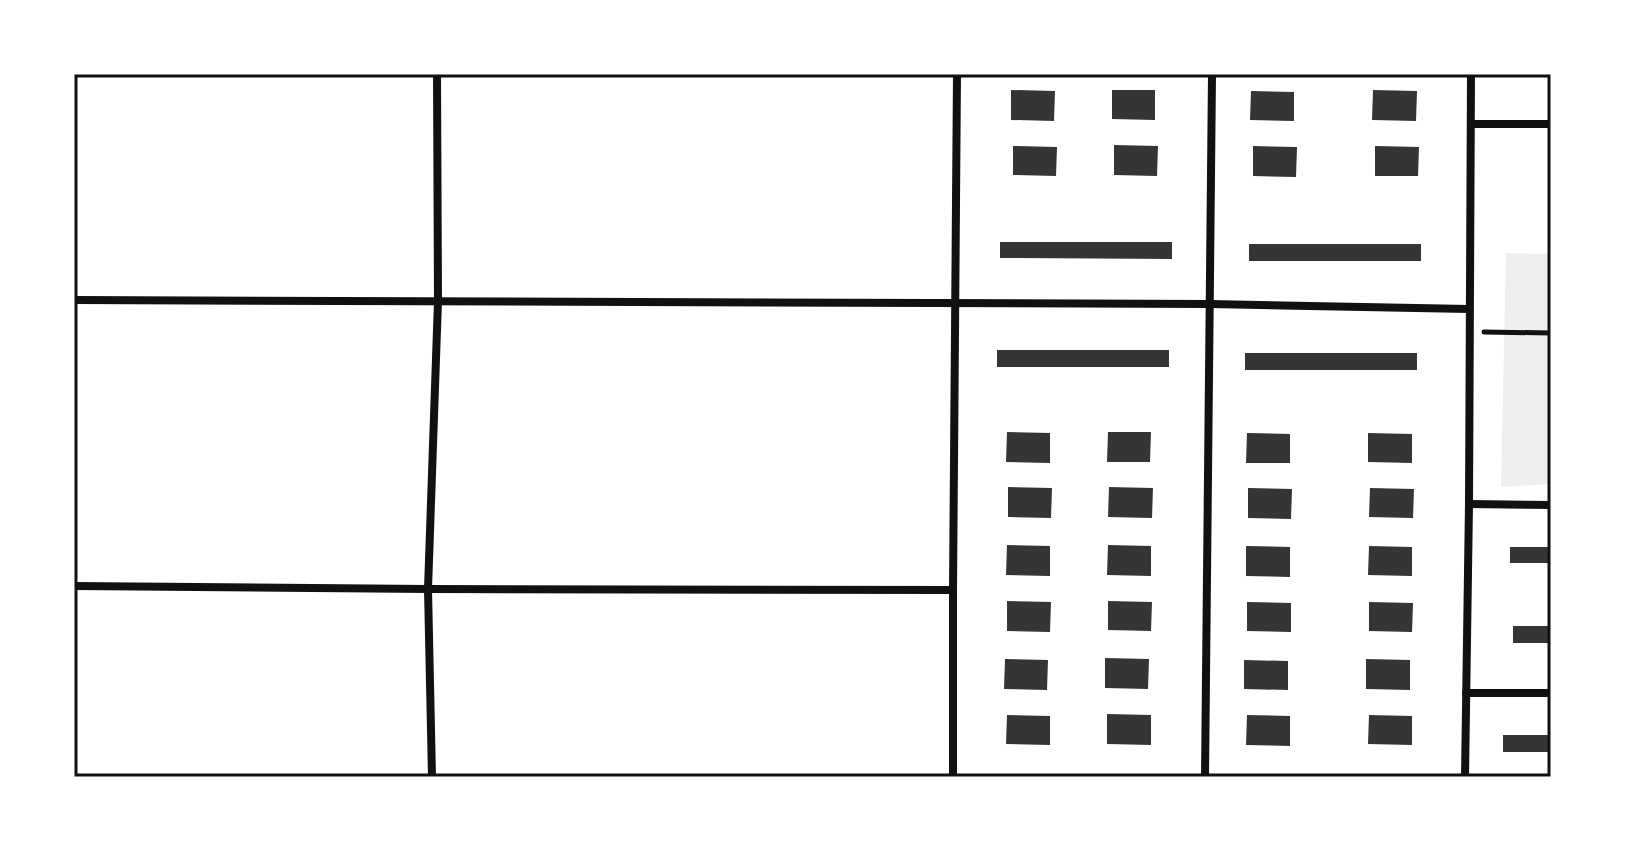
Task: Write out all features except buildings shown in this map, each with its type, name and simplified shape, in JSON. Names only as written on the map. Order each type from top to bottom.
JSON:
[{"type":"street","points":[[432,777],[428,589],[438,301],[437,74]]},
{"type":"street","points":[[953,777],[957,74]]},
{"type":"street","points":[[1205,777],[1212,74]]},
{"type":"street","points":[[1465,777],[1471,74]]},
{"type":"street","points":[[1471,124],[1551,124]]},
{"type":"street","points":[[74,300],[1210,304],[1469,309]]},
{"type":"street","points":[[1469,504],[1551,505]]},
{"type":"street","points":[[74,586],[953,590]]},
{"type":"street","points":[[1466,693],[1551,693]]},
{"type":"path","points":[[1469,331],[1551,333]]},
{"type":"shaded area","points":[[1506,253],[1551,254],[1551,484],[1501,487]]}]
